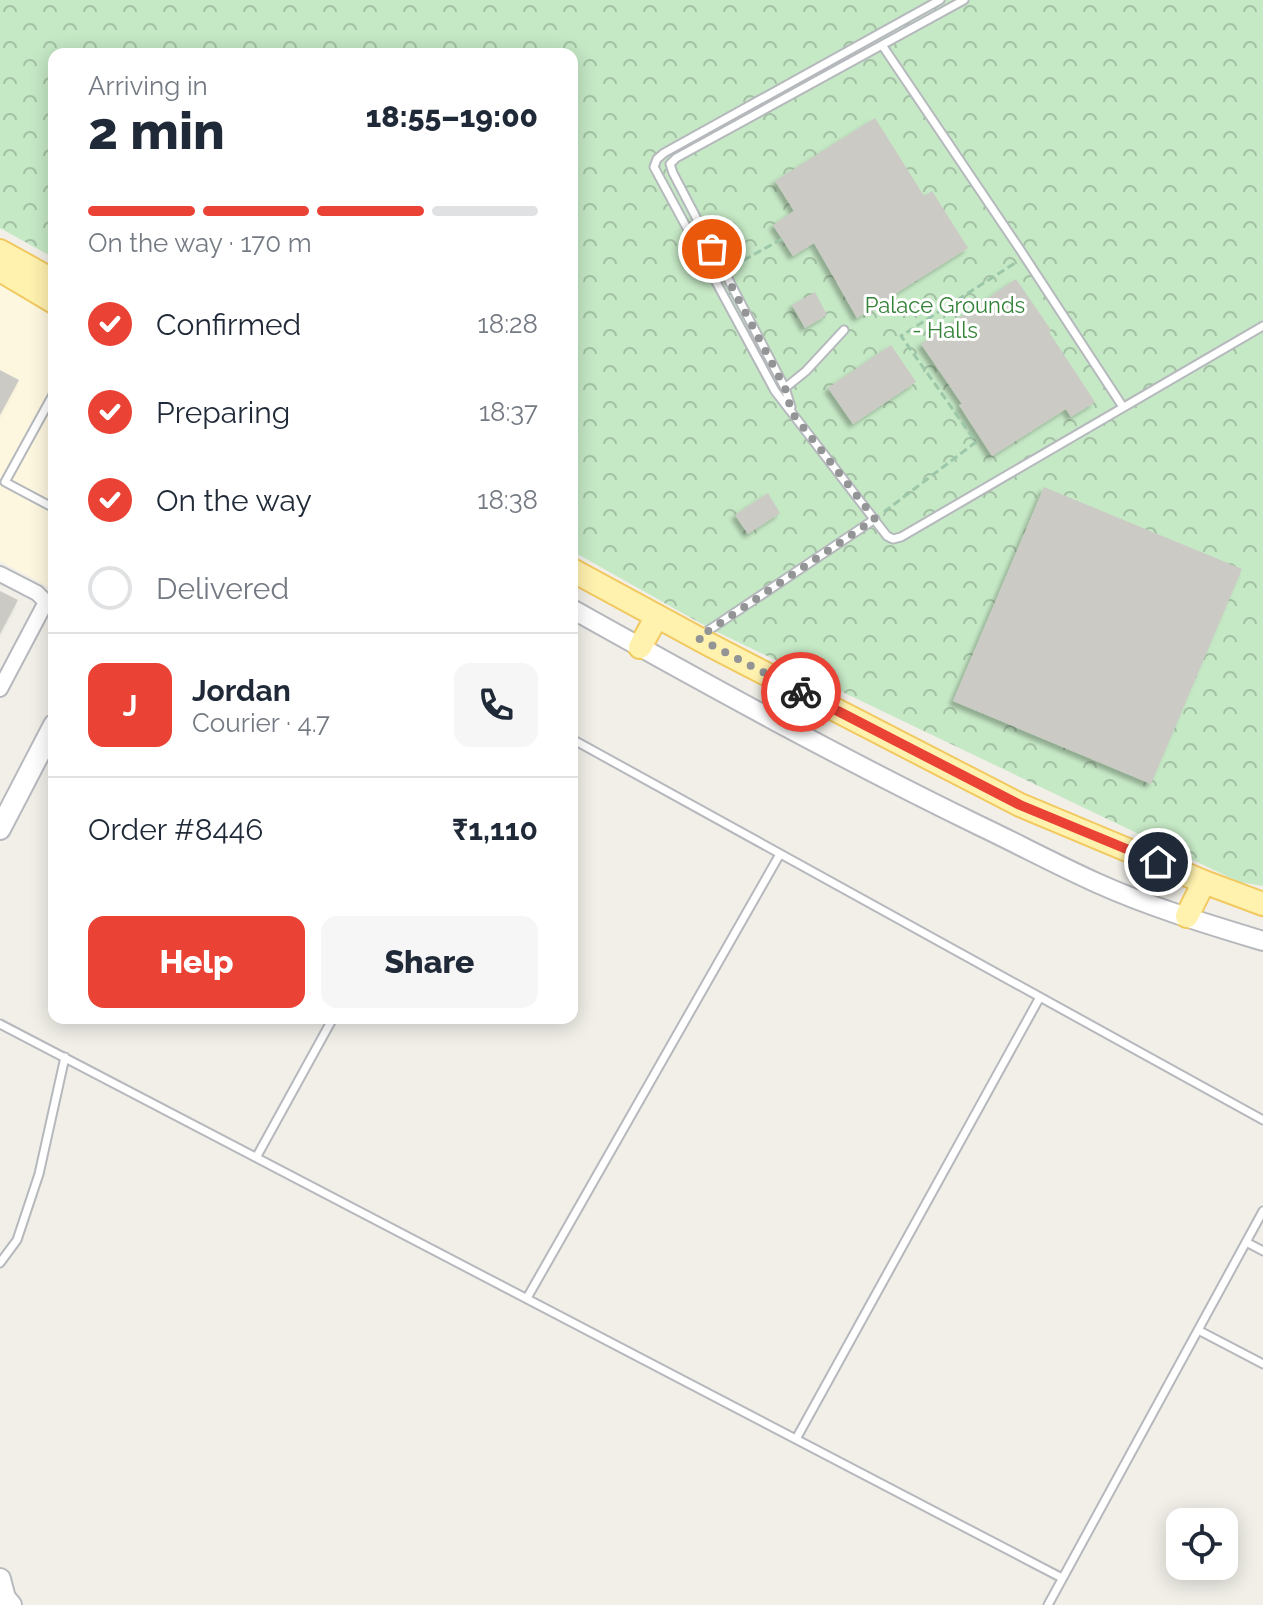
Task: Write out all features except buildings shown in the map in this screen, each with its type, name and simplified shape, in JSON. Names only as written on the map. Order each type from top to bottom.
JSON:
[{"type":"main road","points":[[0,251],[48,278]]},
{"type":"main road","points":[[0,270],[48,298]]},
{"type":"main road","points":[[578,575],[649,631]]},
{"type":"main road","points":[[578,590],[649,631],[705,647],[1020,805],[1263,917]]},
{"type":"main road","points":[[0,829],[48,737]]},
{"type":"main road","points":[[1187,916],[1202,887]]},
{"type":"main road","points":[[1202,887],[1263,904]]},
{"type":"street","points":[[0,574],[37,593],[46,602],[0,689]]},
{"type":"street","points":[[578,611],[649,631],[760,715],[1101,885],[1263,941]]},
{"type":"lane","points":[[940,0],[664,153],[654,167],[775,391],[887,536],[893,539],[901,537],[1263,326]]},
{"type":"lane","points":[[792,413],[785,388],[670,164],[964,0]]},
{"type":"lane","points":[[882,45],[1123,407]]},
{"type":"lane","points":[[690,233],[701,227]]},
{"type":"lane","points":[[737,320],[747,314]]},
{"type":"lane","points":[[785,388],[806,371],[844,330]]},
{"type":"lane","points":[[48,404],[5,482],[48,505]]},
{"type":"lane","points":[[705,647],[875,519]]},
{"type":"lane","points":[[578,742],[1263,1120]]},
{"type":"lane","points":[[527,1298],[780,854]]},
{"type":"lane","points":[[796,1439],[1040,997]]},
{"type":"lane","points":[[0,1024],[1062,1578]]},
{"type":"lane","points":[[257,1156],[330,1024]]},
{"type":"lane","points":[[0,1263],[17,1240],[39,1174],[65,1057]]},
{"type":"lane","points":[[1048,1605],[1263,1211]]},
{"type":"lane","points":[[1246,1242],[1263,1251]]},
{"type":"lane","points":[[1198,1330],[1263,1364]]},
{"type":"path","points":[[724,271],[782,239]]},
{"type":"path","points":[[875,519],[976,442],[901,336],[1025,257]]},
{"type":"shaded area","points":[[0,285],[48,312],[48,587],[0,561]]},
{"type":"green space","name":"Palace Grounds - Halls","points":[[0,0],[1263,0],[1263,886],[1239,882],[711,629],[578,554],[578,48],[48,48],[48,255],[0,228]]},
{"type":"way so far","points":[[712,249],[785,388],[792,413],[875,519],[698,638],[801,692]]},
{"type":"route","points":[[801,692],[1020,805],[1158,862]]}]
